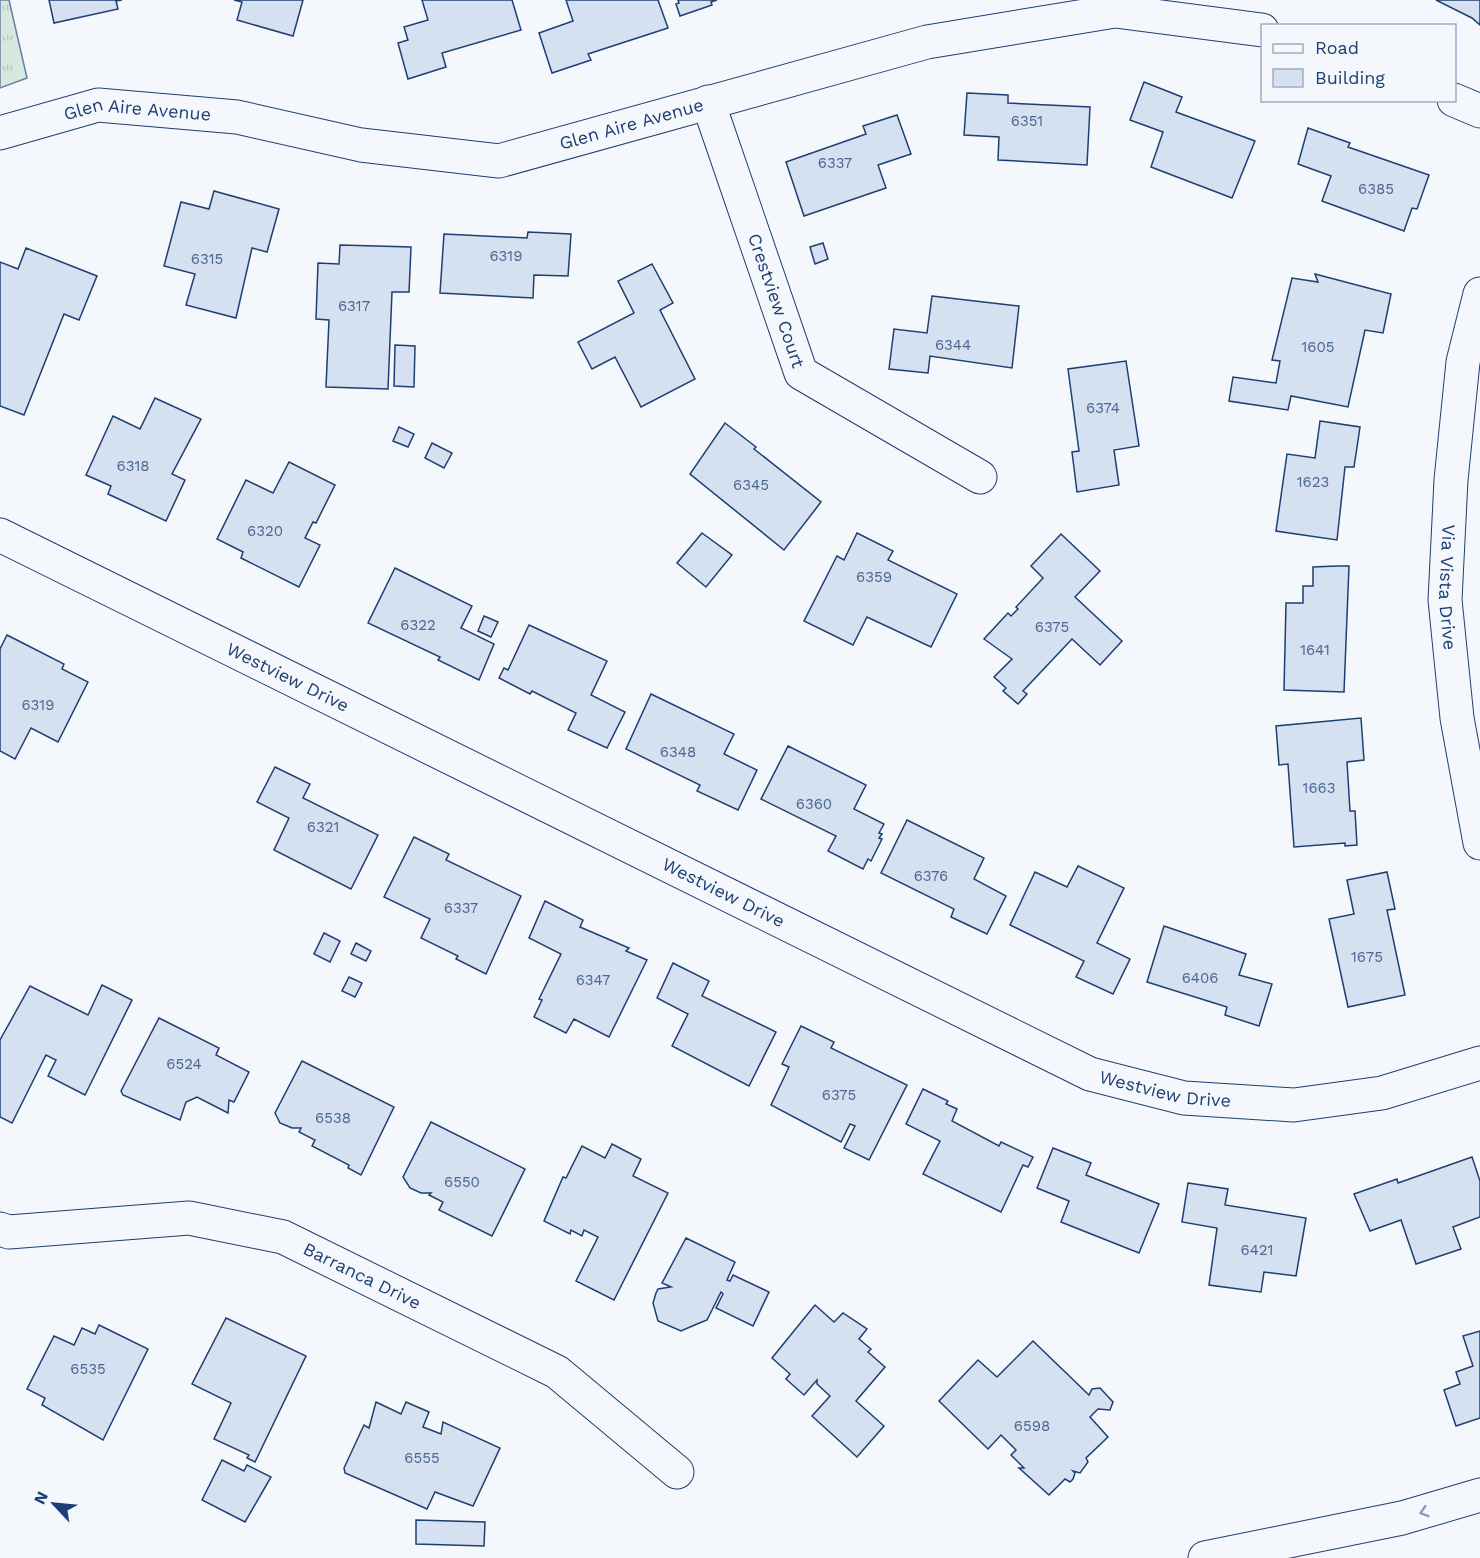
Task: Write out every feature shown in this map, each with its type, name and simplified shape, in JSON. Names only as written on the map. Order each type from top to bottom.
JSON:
[{"type":"street","name":"Glen Aire Avenue","points":[[0,133],[98,105],[237,117],[361,145],[499,161],[927,42],[1115,11],[1261,30]]},
{"type":"street","points":[[1456,100],[1480,111]]},
{"type":"street","name":"Crestview Court","points":[[708,102],[801,373],[980,477]]},
{"type":"street","name":"Via Vista Drive","points":[[1480,294],[1463,362],[1450,480],[1445,600],[1457,718],[1480,843]]},
{"type":"street","name":"Westview Drive","points":[[0,535],[1090,1074],[1184,1098],[1293,1105],[1382,1094],[1480,1063]]},
{"type":"street","name":"Barranca Drive","points":[[0,1230],[9,1232],[189,1218],[283,1237],[557,1372],[678,1472]]},
{"type":"street","points":[[1205,1558],[1402,1518],[1480,1495]]},
{"type":"green space","points":[[0,0],[9,0],[27,78],[0,88]]},
{"type":"building","points":[[49,0],[122,0],[116,1],[118,9],[54,23]]},
{"type":"building","points":[[234,0],[303,0],[293,36],[237,20],[242,2]]},
{"type":"building","points":[[422,0],[512,0],[521,30],[442,53],[446,67],[408,79],[398,43],[408,40],[404,27],[428,20]]},
{"type":"building","points":[[566,0],[658,0],[668,28],[588,54],[591,60],[552,73],[539,33],[573,21]]},
{"type":"building","points":[[678,0],[717,0],[711,2],[712,5],[680,16],[676,4],[679,3]]},
{"type":"building","points":[[1436,0],[1480,0],[1480,25],[1472,18]]},
{"type":"building","points":[[1144,82],[1182,97],[1176,112],[1255,141],[1232,198],[1151,167],[1163,132],[1130,120]]},
{"type":"building","points":[[967,93],[1008,95],[1008,103],[1090,107],[1087,165],[998,160],[999,137],[964,135]]},
{"type":"building","points":[[897,115],[911,154],[878,165],[886,188],[804,216],[786,162],[866,134],[863,126]]},
{"type":"building","points":[[1308,128],[1350,143],[1348,147],[1429,175],[1417,209],[1412,208],[1404,231],[1322,201],[1331,176],[1298,164]]},
{"type":"building","points":[[214,191],[279,209],[267,252],[252,248],[236,318],[186,305],[195,274],[164,266],[181,202],[209,209]]},
{"type":"building","points":[[528,232],[571,234],[568,276],[534,275],[533,298],[440,293],[444,234],[527,238]]},
{"type":"building","points":[[823,243],[828,259],[815,264],[810,247]]},
{"type":"building","points":[[340,245],[411,247],[409,292],[392,292],[388,389],[326,387],[329,320],[316,319],[318,263],[339,264]]},
{"type":"building","points":[[26,248],[97,276],[79,320],[64,314],[24,415],[0,406],[0,262],[18,269]]},
{"type":"building","points":[[652,264],[673,303],[660,310],[695,379],[641,407],[615,357],[592,369],[578,342],[634,313],[618,281]]},
{"type":"building","points":[[1315,274],[1391,294],[1383,333],[1365,330],[1348,407],[1291,396],[1288,410],[1229,401],[1233,377],[1276,383],[1280,361],[1272,360],[1292,278],[1318,282]]},
{"type":"building","points":[[932,296],[1019,306],[1012,368],[930,356],[928,373],[889,369],[894,329],[927,333]]},
{"type":"building","points":[[395,345],[415,346],[414,387],[394,386]]},
{"type":"building","points":[[1126,361],[1139,446],[1114,450],[1119,485],[1077,492],[1072,452],[1079,451],[1068,369]]},
{"type":"building","points":[[155,398],[201,419],[172,474],[185,480],[166,521],[108,494],[111,486],[86,475],[113,416],[140,429]]},
{"type":"building","points":[[1320,421],[1360,427],[1354,467],[1345,467],[1337,540],[1276,531],[1287,454],[1315,458]]},
{"type":"building","points":[[725,423],[821,502],[784,550],[690,474]]},
{"type":"building","points":[[399,427],[414,434],[408,447],[393,441]]},
{"type":"building","points":[[432,443],[452,453],[444,468],[425,458]]},
{"type":"building","points":[[289,462],[335,485],[316,523],[313,522],[305,538],[320,545],[299,587],[241,558],[243,552],[217,539],[246,480],[273,493]]},
{"type":"building","points":[[702,533],[732,555],[706,587],[677,563]]},
{"type":"building","points":[[857,533],[893,551],[888,560],[957,594],[931,647],[867,617],[853,645],[804,621],[837,556],[844,560]]},
{"type":"building","points":[[1061,534],[1100,571],[1075,597],[1122,641],[1100,665],[1072,639],[1023,691],[1027,694],[1018,704],[1003,691],[1006,688],[994,677],[1012,659],[984,639],[1008,613],[1011,616],[1018,609],[1016,607],[1043,578],[1031,566]]},
{"type":"building","points":[[1349,566],[1344,692],[1284,690],[1286,603],[1303,603],[1303,586],[1313,586],[1313,567]]},
{"type":"building","points":[[395,568],[472,606],[461,628],[494,644],[479,680],[438,660],[440,657],[368,623]]},
{"type":"building","points":[[484,616],[498,622],[491,637],[478,631]]},
{"type":"building","points":[[529,625],[607,661],[591,695],[625,712],[607,748],[568,730],[576,713],[532,691],[530,694],[499,678],[504,668],[508,670]]},
{"type":"building","points":[[7,635],[64,664],[62,669],[88,682],[58,742],[31,728],[15,759],[0,751],[0,649]]},
{"type":"building","points":[[651,694],[734,734],[724,754],[757,770],[738,810],[697,791],[700,785],[626,749]]},
{"type":"building","points":[[1361,718],[1364,760],[1347,762],[1350,811],[1355,811],[1357,845],[1345,846],[1345,843],[1294,847],[1288,764],[1279,765],[1276,726]]},
{"type":"building","points":[[788,746],[866,785],[854,809],[884,824],[879,833],[882,834],[879,838],[882,839],[871,861],[868,859],[863,869],[828,851],[836,836],[761,799]]},
{"type":"building","points":[[275,767],[310,784],[303,798],[378,835],[351,889],[274,850],[289,818],[257,802]]},
{"type":"building","points":[[907,820],[984,858],[974,879],[1006,896],[987,934],[951,917],[954,909],[881,873]]},
{"type":"building","points":[[414,837],[449,854],[446,860],[521,896],[486,974],[456,959],[458,956],[421,938],[430,919],[384,897]]},
{"type":"building","points":[[1078,866],[1124,888],[1097,943],[1130,959],[1113,994],[1076,977],[1084,961],[1010,925],[1035,872],[1067,887]]},
{"type":"building","points":[[1387,872],[1395,909],[1387,910],[1405,995],[1348,1007],[1329,919],[1354,914],[1347,880]]},
{"type":"building","points":[[545,901],[583,920],[580,927],[629,948],[626,951],[647,960],[609,1037],[574,1019],[566,1033],[534,1017],[542,1000],[539,999],[561,954],[529,938]]},
{"type":"building","points":[[1164,926],[1246,954],[1239,975],[1272,984],[1259,1026],[1225,1015],[1227,1007],[1147,982]]},
{"type":"building","points":[[324,933],[340,941],[330,962],[314,954]]},
{"type":"building","points":[[356,943],[371,951],[366,961],[351,954]]},
{"type":"building","points":[[673,963],[709,981],[702,996],[776,1032],[749,1086],[672,1046],[688,1014],[657,998]]},
{"type":"building","points":[[349,977],[362,983],[355,997],[342,991]]},
{"type":"building","points":[[102,985],[132,1000],[85,1095],[48,1076],[56,1060],[46,1055],[12,1123],[0,1117],[0,1040],[30,986],[88,1015]]},
{"type":"building","points":[[159,1018],[219,1048],[216,1055],[249,1072],[234,1102],[229,1100],[228,1113],[197,1097],[186,1102],[180,1120],[123,1095],[121,1091]]},
{"type":"building","points":[[801,1026],[834,1042],[831,1048],[907,1085],[869,1160],[844,1148],[855,1126],[850,1124],[841,1142],[771,1105],[789,1067],[782,1064]]},
{"type":"building","points":[[302,1061],[394,1107],[361,1175],[348,1168],[349,1165],[312,1146],[315,1140],[299,1132],[301,1128],[292,1128],[280,1123],[275,1113]]},
{"type":"building","points":[[923,1089],[948,1101],[946,1104],[957,1109],[952,1121],[999,1146],[1001,1142],[1033,1157],[1028,1167],[1023,1165],[1001,1212],[923,1174],[940,1141],[906,1124]]},
{"type":"building","points":[[431,1122],[525,1169],[492,1236],[439,1210],[443,1202],[429,1195],[431,1193],[421,1193],[410,1188],[403,1177]]},
{"type":"building","points":[[612,1144],[641,1159],[633,1176],[668,1193],[614,1300],[576,1281],[598,1237],[584,1230],[582,1236],[571,1230],[570,1234],[544,1221],[563,1177],[566,1178],[582,1146],[605,1158]]},
{"type":"building","points":[[1053,1148],[1091,1163],[1086,1175],[1159,1204],[1139,1253],[1061,1222],[1069,1201],[1037,1188]]},
{"type":"building","points":[[1472,1157],[1480,1181],[1480,1217],[1453,1227],[1461,1249],[1416,1264],[1401,1220],[1370,1231],[1354,1194],[1397,1179],[1398,1183]]},
{"type":"building","points":[[1188,1183],[1228,1189],[1225,1205],[1306,1218],[1296,1276],[1264,1272],[1261,1292],[1209,1285],[1217,1228],[1182,1222]]},
{"type":"building","points":[[686,1238],[735,1262],[727,1280],[730,1281],[733,1275],[769,1292],[753,1326],[716,1308],[723,1294],[721,1292],[707,1320],[681,1331],[658,1321],[653,1303],[656,1293],[658,1289],[671,1287],[662,1283]]},
{"type":"building","points":[[815,1305],[834,1322],[843,1313],[867,1329],[859,1339],[871,1349],[868,1352],[885,1367],[856,1401],[884,1426],[857,1457],[812,1416],[830,1396],[817,1384],[817,1380],[804,1395],[786,1379],[790,1374],[772,1358]]},
{"type":"building","points":[[226,1318],[306,1356],[255,1462],[247,1458],[249,1455],[214,1439],[231,1403],[192,1384]]},
{"type":"building","points":[[99,1325],[148,1349],[103,1440],[42,1405],[45,1398],[27,1389],[54,1336],[74,1345],[82,1328],[95,1334]]},
{"type":"building","points":[[1480,1331],[1480,1418],[1456,1426],[1444,1390],[1460,1384],[1456,1372],[1473,1366],[1463,1336]]},
{"type":"building","points":[[1033,1341],[1089,1395],[1092,1389],[1100,1388],[1113,1402],[1110,1410],[1098,1409],[1090,1417],[1108,1437],[1086,1458],[1088,1462],[1080,1473],[1073,1471],[1075,1473],[1070,1482],[1065,1479],[1049,1495],[1019,1468],[1024,1468],[1011,1455],[1016,1450],[1001,1435],[988,1449],[939,1401],[978,1360],[997,1377]]},
{"type":"building","points":[[376,1402],[401,1414],[406,1402],[429,1412],[423,1427],[441,1434],[443,1422],[500,1448],[473,1506],[435,1492],[427,1509],[345,1473],[344,1468],[364,1425],[369,1428]]},
{"type":"building","points":[[222,1460],[244,1471],[247,1465],[271,1477],[245,1522],[202,1500]]},
{"type":"building","points":[[416,1520],[485,1522],[484,1546],[416,1544]]}]
